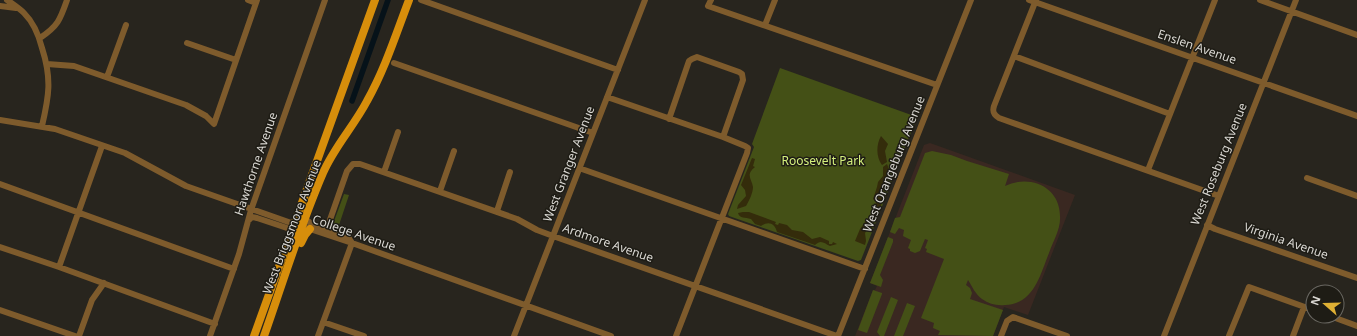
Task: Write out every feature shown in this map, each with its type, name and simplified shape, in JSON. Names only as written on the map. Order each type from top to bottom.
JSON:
[{"type":"main road","name":"West Briggsmore Avenue","points":[[264,336],[375,0]]},
{"type":"main road","name":"West Briggsmore Avenue","points":[[254,336],[299,228],[305,219],[326,166],[367,102],[382,72],[409,0]]},
{"type":"street","points":[[4,0],[0,6],[16,8]]},
{"type":"street","points":[[7,0],[24,13],[40,38],[47,64],[49,82],[42,126]]},
{"type":"street","points":[[40,38],[52,30],[57,24],[67,0]]},
{"type":"street","points":[[47,64],[74,66],[186,105],[206,116],[214,124],[257,2],[248,0]]},
{"type":"street","name":"Hawthorne Avenue","points":[[210,336],[234,269],[251,210],[325,0]]},
{"type":"street","points":[[421,0],[618,70]]},
{"type":"street","name":"West Granger Avenue","points":[[514,336],[645,0]]},
{"type":"street","points":[[765,25],[775,0]]},
{"type":"street","name":"West Orangeburg Avenue","points":[[838,336],[971,0]]},
{"type":"street","points":[[1148,170],[1215,0]]},
{"type":"street","points":[[1260,0],[1357,35]]},
{"type":"street","name":"West Roseburg Avenue","points":[[1164,336],[1296,0]]},
{"type":"street","points":[[1033,1],[1014,56],[994,106],[994,113],[999,118],[1219,196]]},
{"type":"street","name":"Enslen Avenue","points":[[1033,1],[1357,115]]},
{"type":"street","points":[[710,3],[765,25],[937,85]]},
{"type":"street","points":[[107,77],[126,25]]},
{"type":"street","points":[[187,43],[236,60]]},
{"type":"street","points":[[1014,56],[1170,114]]},
{"type":"street","points":[[669,119],[689,61],[697,57],[742,74],[743,80],[723,137]]},
{"type":"street","points":[[394,62],[593,133]]},
{"type":"street","points":[[607,97],[723,137],[748,148],[748,153],[676,336]]},
{"type":"street","name":"College Avenue","points":[[0,120],[54,129],[134,157],[186,186],[299,228],[348,237],[352,243],[611,336]]},
{"type":"street","points":[[384,172],[398,132]]},
{"type":"street","points":[[59,267],[102,146]]},
{"type":"street","points":[[440,191],[454,152]]},
{"type":"street","name":"Ardmore Avenue","points":[[326,232],[347,171],[350,166],[355,163],[360,164],[497,211],[553,236],[838,336]]},
{"type":"street","points":[[580,168],[865,268]]},
{"type":"street","points":[[497,211],[510,172]]},
{"type":"street","points":[[1307,178],[1357,196]]},
{"type":"street","points":[[0,184],[114,224],[142,236],[234,269]]},
{"type":"street","points":[[251,210],[257,218]]},
{"type":"street","points":[[248,220],[257,218],[287,228],[299,228]]},
{"type":"street","points":[[305,219],[326,232]]},
{"type":"street","name":"Virginia Avenue","points":[[1207,225],[1214,229],[1357,278]]},
{"type":"street","points":[[318,336],[352,243]]},
{"type":"street","points":[[0,247],[215,324]]},
{"type":"street","points":[[79,336],[92,300],[104,283]]},
{"type":"street","points":[[1229,336],[1249,287],[1304,307],[1293,336]]},
{"type":"street","points":[[0,310],[75,336]]},
{"type":"street","points":[[1001,336],[1007,321],[1013,317],[1067,336]]},
{"type":"street","points":[[323,322],[364,336]]},
{"type":"street","points":[[1345,322],[1357,326]]},
{"type":"shaded area","points":[[930,143],[1075,195],[1028,315],[1004,307],[993,336],[855,336],[873,290],[875,290],[877,286],[870,283],[924,145]]},
{"type":"green space","name":"Roosevelt Park","points":[[780,68],[917,117],[861,260],[858,261],[729,216],[728,214],[754,147],[752,144]]},
{"type":"green space","points":[[932,151],[951,155],[1009,174],[1005,186],[1024,181],[1042,185],[1055,197],[1059,206],[1060,221],[1056,235],[1039,279],[1023,300],[1005,305],[990,303],[977,295],[968,280],[966,285],[970,288],[972,293],[970,299],[1003,310],[993,336],[938,335],[940,331],[933,328],[934,323],[921,318],[944,259],[926,252],[927,249],[925,248],[928,240],[925,239],[920,251],[915,253],[910,251],[908,248],[911,240],[903,236],[904,230],[899,228],[895,234],[890,232],[895,218],[900,217],[925,153]]},
{"type":"green space","points":[[344,194],[349,195],[337,231],[333,229],[333,224]]},
{"type":"green space","points":[[888,237],[893,239],[893,242],[880,275],[883,280],[881,287],[870,283]]},
{"type":"green space","points":[[873,290],[882,294],[867,333],[858,330]]},
{"type":"green space","points":[[891,297],[898,300],[884,336],[880,336],[877,332]]},
{"type":"green space","points":[[907,303],[915,306],[903,336],[894,336]]},
{"type":"sand","points":[[881,136],[888,144],[885,151],[887,162],[882,165],[877,151]]},
{"type":"sand","points":[[752,158],[755,159],[753,166],[755,167],[750,172],[753,187],[750,199],[746,206],[737,209],[738,205],[746,196],[745,190],[741,185]]},
{"type":"sand","points":[[887,164],[889,176],[881,191],[882,203],[876,216],[874,209],[876,202],[873,199],[878,182],[883,176],[883,167]]},
{"type":"sand","points":[[749,212],[776,222],[775,224],[778,225],[779,223],[787,225],[792,230],[803,232],[812,239],[820,237],[829,241],[829,244],[832,244],[833,242],[837,244],[830,246],[821,242],[815,245],[777,232],[775,227],[769,223],[761,226],[755,224],[751,219],[741,217],[738,213]]},
{"type":"sand","points":[[868,218],[870,226],[865,233],[865,245],[855,241],[860,229]]},
{"type":"waterway","points":[[352,101],[388,0]]}]
